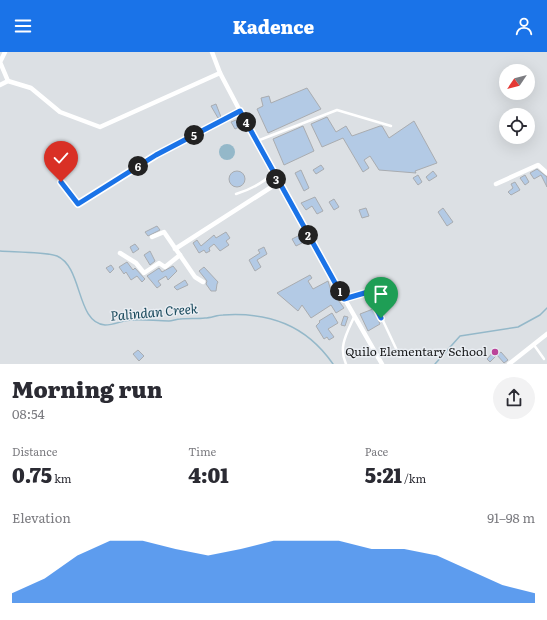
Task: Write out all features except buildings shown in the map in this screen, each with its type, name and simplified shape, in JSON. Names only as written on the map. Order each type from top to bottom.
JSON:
[{"type":"street","points":[[5,52],[0,62],[8,81]]},
{"type":"street","points":[[212,52],[220,73],[277,181],[382,364]]},
{"type":"street","points":[[0,85],[8,81],[31,88],[60,112],[100,127],[220,73]]},
{"type":"street","points":[[61,182],[78,204],[156,155],[240,111]]},
{"type":"street","points":[[496,184],[538,165],[547,173]]},
{"type":"street","points":[[175,249],[273,186],[277,181]]},
{"type":"street","points":[[152,237],[164,232],[195,277],[203,282]]},
{"type":"street","points":[[120,253],[136,263],[144,274],[159,263],[165,267],[180,255]]},
{"type":"street","points":[[510,364],[533,343],[547,334]]},
{"type":"lane","points":[[256,141],[337,110],[391,126]]},
{"type":"lane","points":[[236,194],[245,191],[268,178],[273,172]]},
{"type":"lane","points":[[268,178],[273,186]]},
{"type":"lane","points":[[344,299],[364,292],[370,293],[400,357]]},
{"type":"lane","points":[[346,364],[342,356],[342,346],[354,316]]},
{"type":"lane","points":[[533,343],[544,359]]},
{"type":"water","points":[[224,144],[230,144],[235,149],[233,158],[230,160],[224,160],[219,155],[219,149]]},
{"type":"waterway","name":"Palindan Creek","points":[[0,251],[38,253],[57,256],[65,262],[71,271],[84,305],[89,315],[96,322],[105,325],[132,320],[169,321],[179,319],[207,318],[221,315],[256,316],[285,324],[311,339],[333,364]]},
{"type":"waterway","points":[[435,364],[460,336],[518,327],[540,315],[547,308]]},
{"type":"place","name":"Quilo Elementary School","points":[[495,352]]},
{"type":"route","points":[[61,182],[78,204],[156,155],[240,111],[277,181],[344,299],[366,291],[370,293],[381,318]]}]
